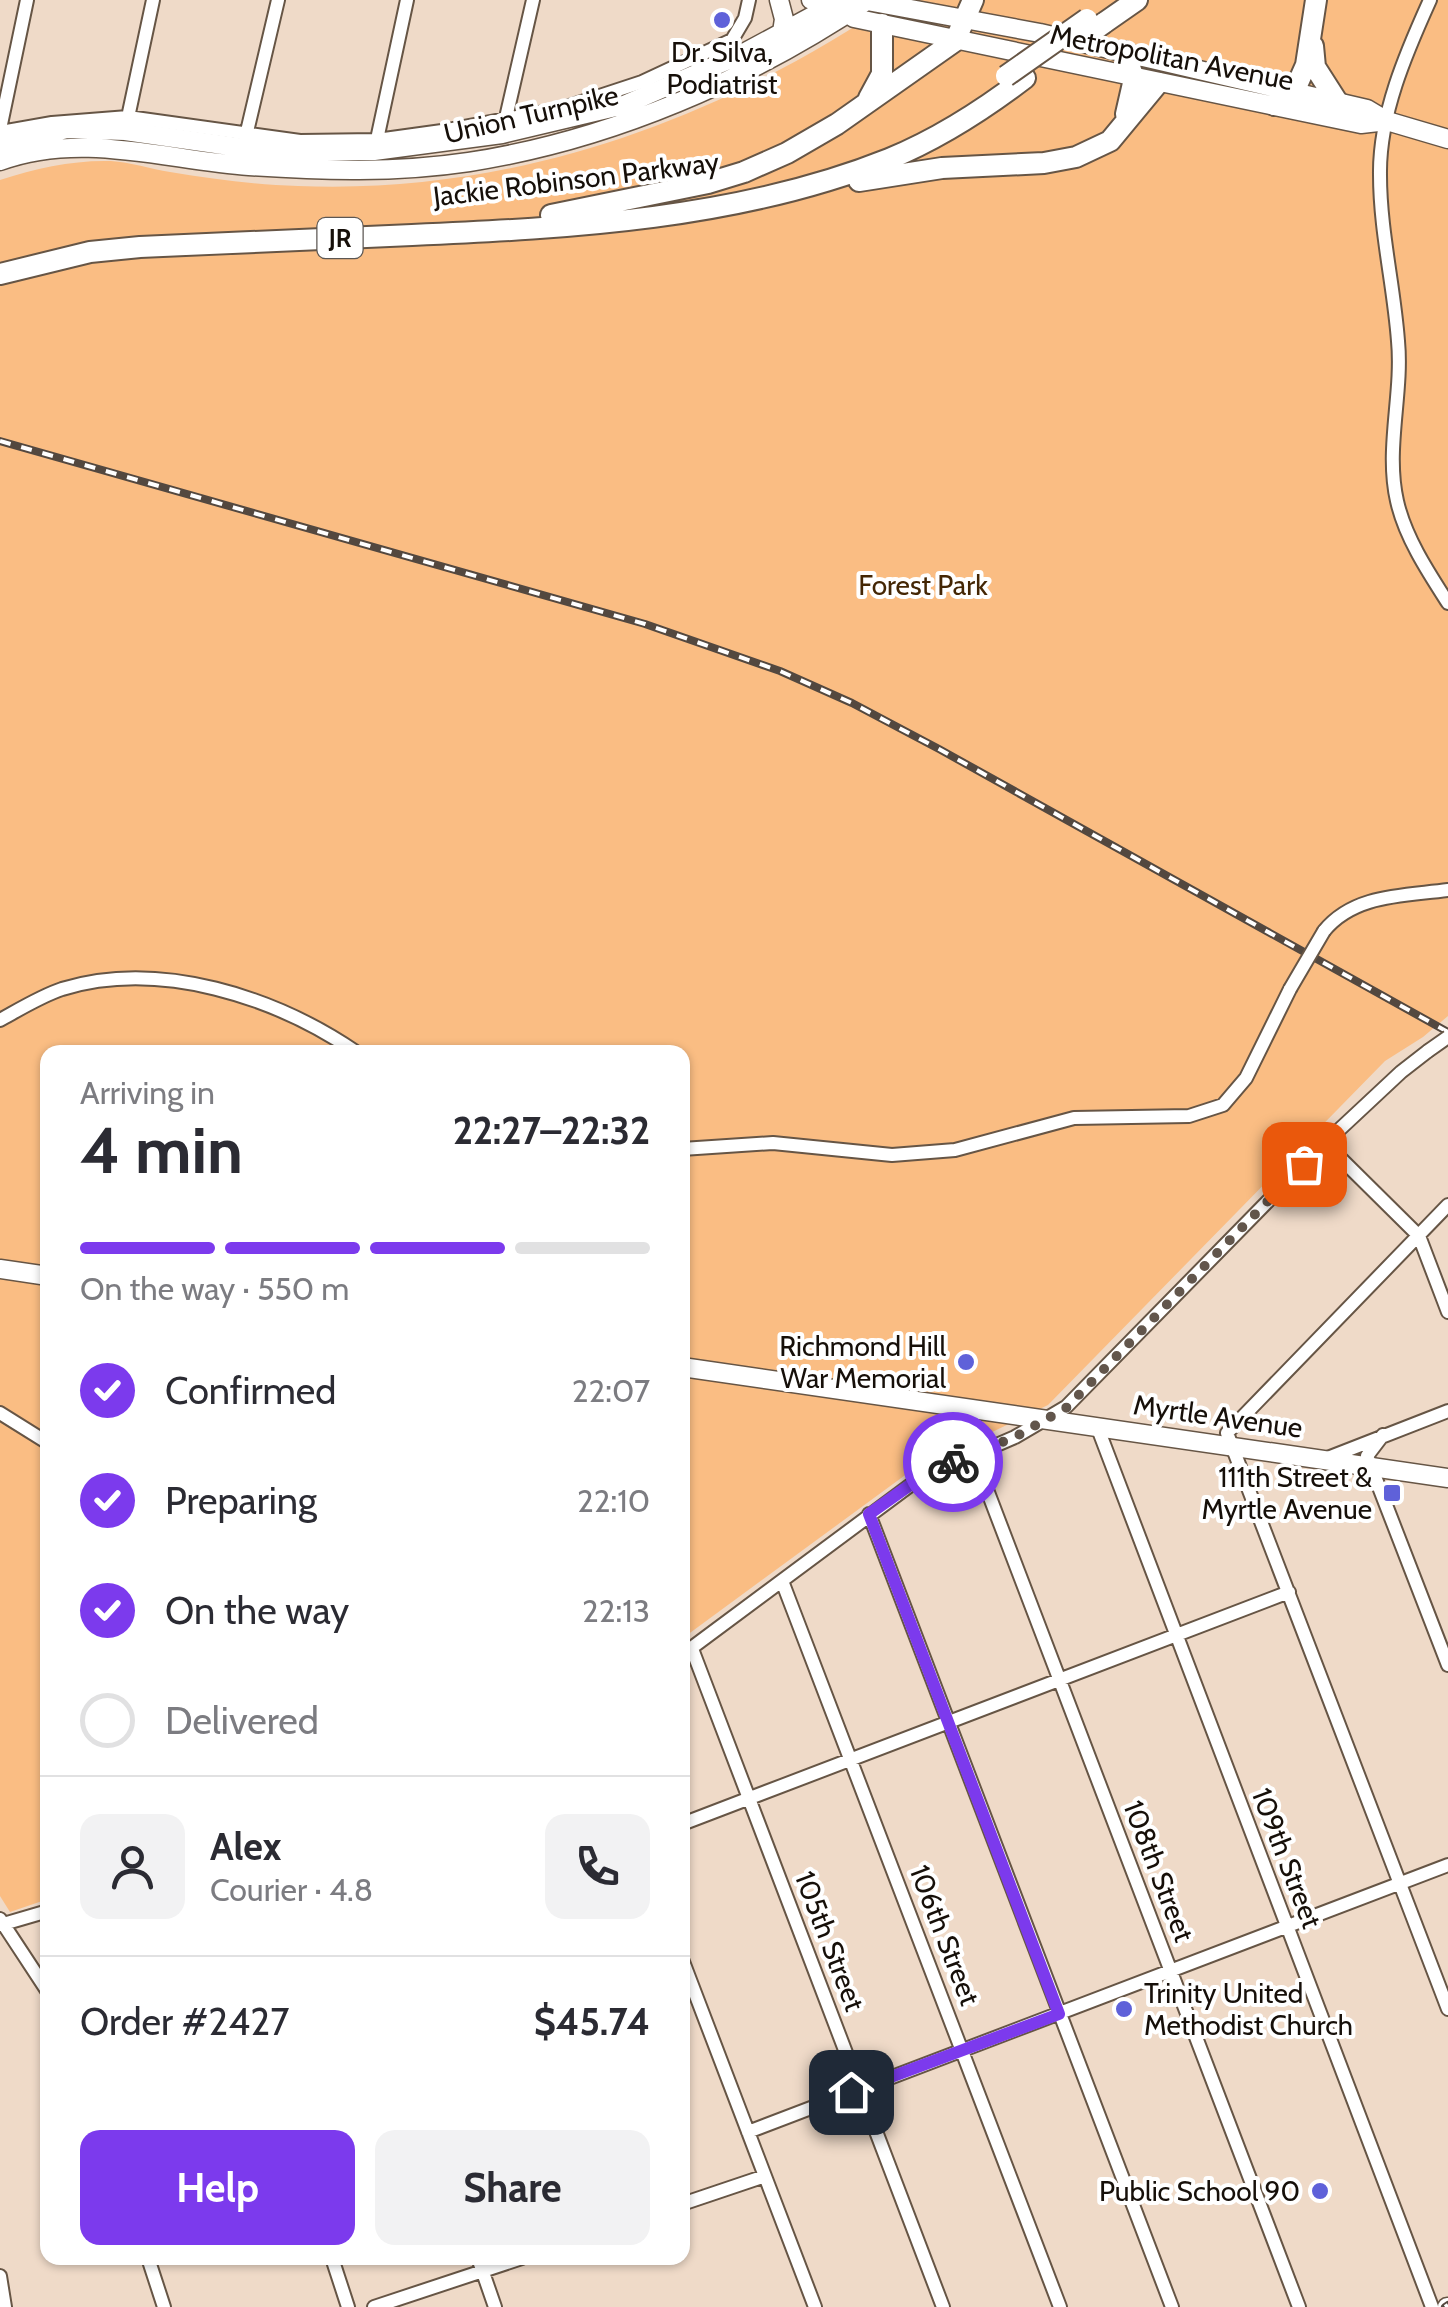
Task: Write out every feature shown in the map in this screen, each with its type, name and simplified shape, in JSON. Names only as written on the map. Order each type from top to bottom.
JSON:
[{"type":"highway","points":[[551,215],[678,190],[744,172],[816,138],[955,40],[973,0]]},
{"type":"highway","name":"Jackie Robinson Parkway","points":[[1095,21],[1114,0]]},
{"type":"highway","name":"Jackie Robinson Parkway","points":[[0,262],[56,245],[133,234],[427,226],[551,215],[685,197],[834,164],[924,127],[1016,77],[1095,21],[1137,0]]},
{"type":"highway","points":[[1281,99],[1300,79],[1312,38],[1316,0]]},
{"type":"highway","points":[[863,105],[878,88],[891,26]]},
{"type":"highway","points":[[1312,38],[1316,67],[1338,102]]},
{"type":"highway","points":[[1120,130],[1134,79],[1126,52]]},
{"type":"highway","name":"Jackie Robinson Parkway","points":[[0,274],[90,252],[140,247],[534,230],[683,212],[793,188],[859,170],[905,152],[981,110],[1016,77]]},
{"type":"highway","points":[[793,188],[820,189],[942,168],[1062,161],[1099,149],[1158,83]]},
{"type":"main road","points":[[780,0],[782,32]]},
{"type":"main road","name":"Metropolitan Avenue","points":[[811,0],[839,5],[891,26],[1134,79],[1281,99],[1338,102],[1448,138]]},
{"type":"main road","name":"Metropolitan Avenue","points":[[839,5],[868,0],[966,22],[1040,33],[1126,52],[1361,124],[1387,121]]},
{"type":"main road","name":"Union Turnpike","points":[[0,145],[67,130],[245,141],[310,152],[504,126],[624,105],[740,55],[839,5]]},
{"type":"main road","name":"Union Turnpike","points":[[0,162],[124,132],[247,166],[372,170],[468,162],[558,142],[664,109],[743,73],[839,5]]},
{"type":"main road","points":[[891,26],[966,22]]},
{"type":"main road","points":[[0,1269],[40,1275]]},
{"type":"main road","name":"Myrtle Avenue","points":[[690,1369],[1448,1478]]},
{"type":"street","points":[[0,130],[26,0]]},
{"type":"street","points":[[124,132],[153,0]]},
{"type":"street","points":[[245,141],[278,0]]},
{"type":"street","points":[[372,170],[407,0]]},
{"type":"street","points":[[504,126],[533,0]]},
{"type":"street","name":"Union Turnpike","points":[[504,126],[642,82],[719,48],[732,40],[739,29],[749,0]]},
{"type":"street","points":[[1430,0],[1408,48],[1387,121],[1380,172],[1398,340],[1394,452],[1397,502],[1408,534],[1448,603]]},
{"type":"street","name":"Union Turnpike","points":[[0,130],[52,123],[124,132]]},
{"type":"street","points":[[690,1148],[773,1142],[892,1156],[955,1150],[1074,1118],[1189,1116],[1222,1106],[1246,1078],[1324,931],[1347,909],[1368,901],[1448,890]]},
{"type":"street","points":[[0,1020],[60,990],[132,978],[218,989],[324,1030],[346,1045]]},
{"type":"street","points":[[690,1650],[920,1478],[1015,1437],[1066,1408],[1325,1143],[1401,1072],[1448,1037]]},
{"type":"street","points":[[1325,1143],[1418,1236],[1448,1312]]},
{"type":"street","points":[[1448,1206],[1227,1433],[1448,2010]]},
{"type":"street","points":[[1325,1459],[1448,1412]]},
{"type":"street","points":[[0,1413],[40,1439]]},
{"type":"street","name":"109th Street","points":[[1097,1426],[1432,2307]]},
{"type":"street","points":[[1383,1435],[1370,1448],[1370,1466],[1448,1665]]},
{"type":"street","name":"108th Street","points":[[973,1453],[1299,2307]]},
{"type":"street","points":[[869,1514],[1172,2307]]},
{"type":"street","name":"106th Street","points":[[782,1581],[1060,2307]]},
{"type":"street","points":[[690,1821],[1289,1592]]},
{"type":"street","name":"105th Street","points":[[690,1659],[749,1798],[942,2307]]},
{"type":"street","points":[[748,2132],[1448,1865]]},
{"type":"street","points":[[40,1913],[1,1923],[40,1980]]},
{"type":"street","points":[[690,1980],[815,2307]]},
{"type":"street","points":[[690,2201],[765,2176]]},
{"type":"street","points":[[150,2265],[164,2307]]},
{"type":"street","points":[[334,2265],[348,2307]]},
{"type":"street","points":[[374,2307],[478,2265]]},
{"type":"street","points":[[480,2265],[495,2307]]},
{"type":"street","points":[[0,2276],[5,2307]]},
{"type":"green space","name":"Forest Park","points":[[895,0],[1448,0],[1448,1016],[1385,1061],[1048,1405],[908,1473],[690,1633],[690,1045],[40,1045],[40,1902],[10,1912],[0,1896],[0,180],[55,166],[111,161],[186,175],[298,186],[378,186],[457,178],[535,163],[612,141],[686,114],[828,43]]},
{"type":"railway","points":[[0,441],[645,624],[780,671],[939,749],[1448,1032]]},
{"type":"way so far","points":[[953,1462],[1015,1437],[1066,1408],[1304,1164]]},
{"type":"place","name":"Dr. Silva, Podiatrist","points":[[722,20]]},
{"type":"place","name":"Richmond Hill War Memorial","points":[[966,1362]]},
{"type":"place","name":"111th Street & Myrtle Avenue","points":[[1392,1493]]},
{"type":"place","name":"Trinity United Methodist Church","points":[[1124,2009]]},
{"type":"place","name":"Public School 90","points":[[1320,2191]]},
{"type":"route","points":[[851,2092],[1059,2014],[869,1514],[920,1478],[953,1462]]}]
